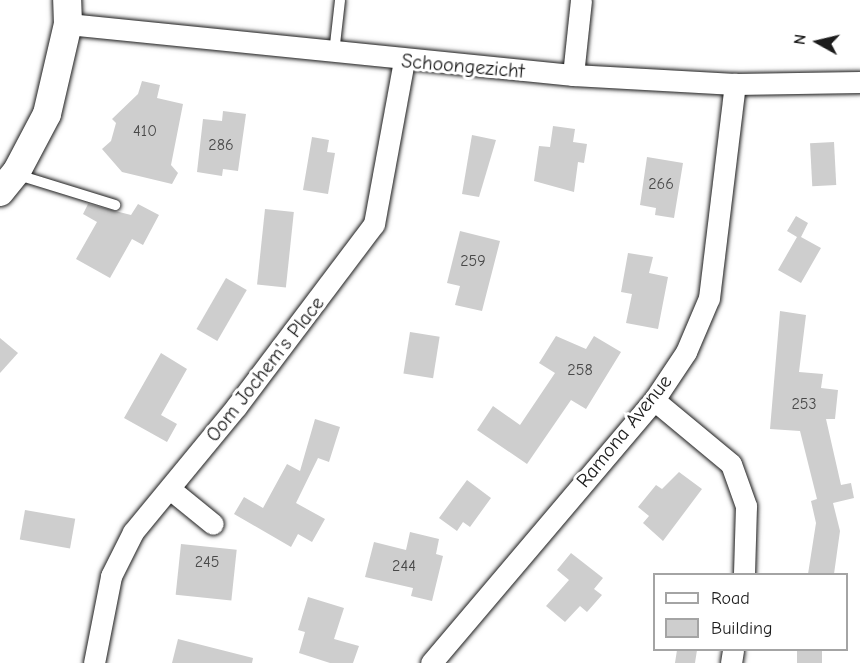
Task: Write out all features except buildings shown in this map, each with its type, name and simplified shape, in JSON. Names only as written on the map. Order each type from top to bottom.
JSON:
[{"type":"main road","points":[[8,176],[47,114],[68,12]]},
{"type":"street","points":[[573,75],[581,0]]},
{"type":"street","name":"Schoongezicht","points":[[68,12],[334,53],[404,61],[573,75],[735,84],[860,82]]},
{"type":"street","name":"Oom Jochem's Place","points":[[94,663],[117,559],[374,224],[404,61]]},
{"type":"street","name":"Ramona Avenue","points":[[431,663],[654,400],[686,352],[709,298],[735,84]]},
{"type":"street","points":[[654,400],[731,464],[736,474],[748,532],[744,573]]},
{"type":"street","points":[[170,489],[213,524]]},
{"type":"lane","points":[[334,53],[340,0]]},
{"type":"lane","points":[[8,176],[115,205]]}]
